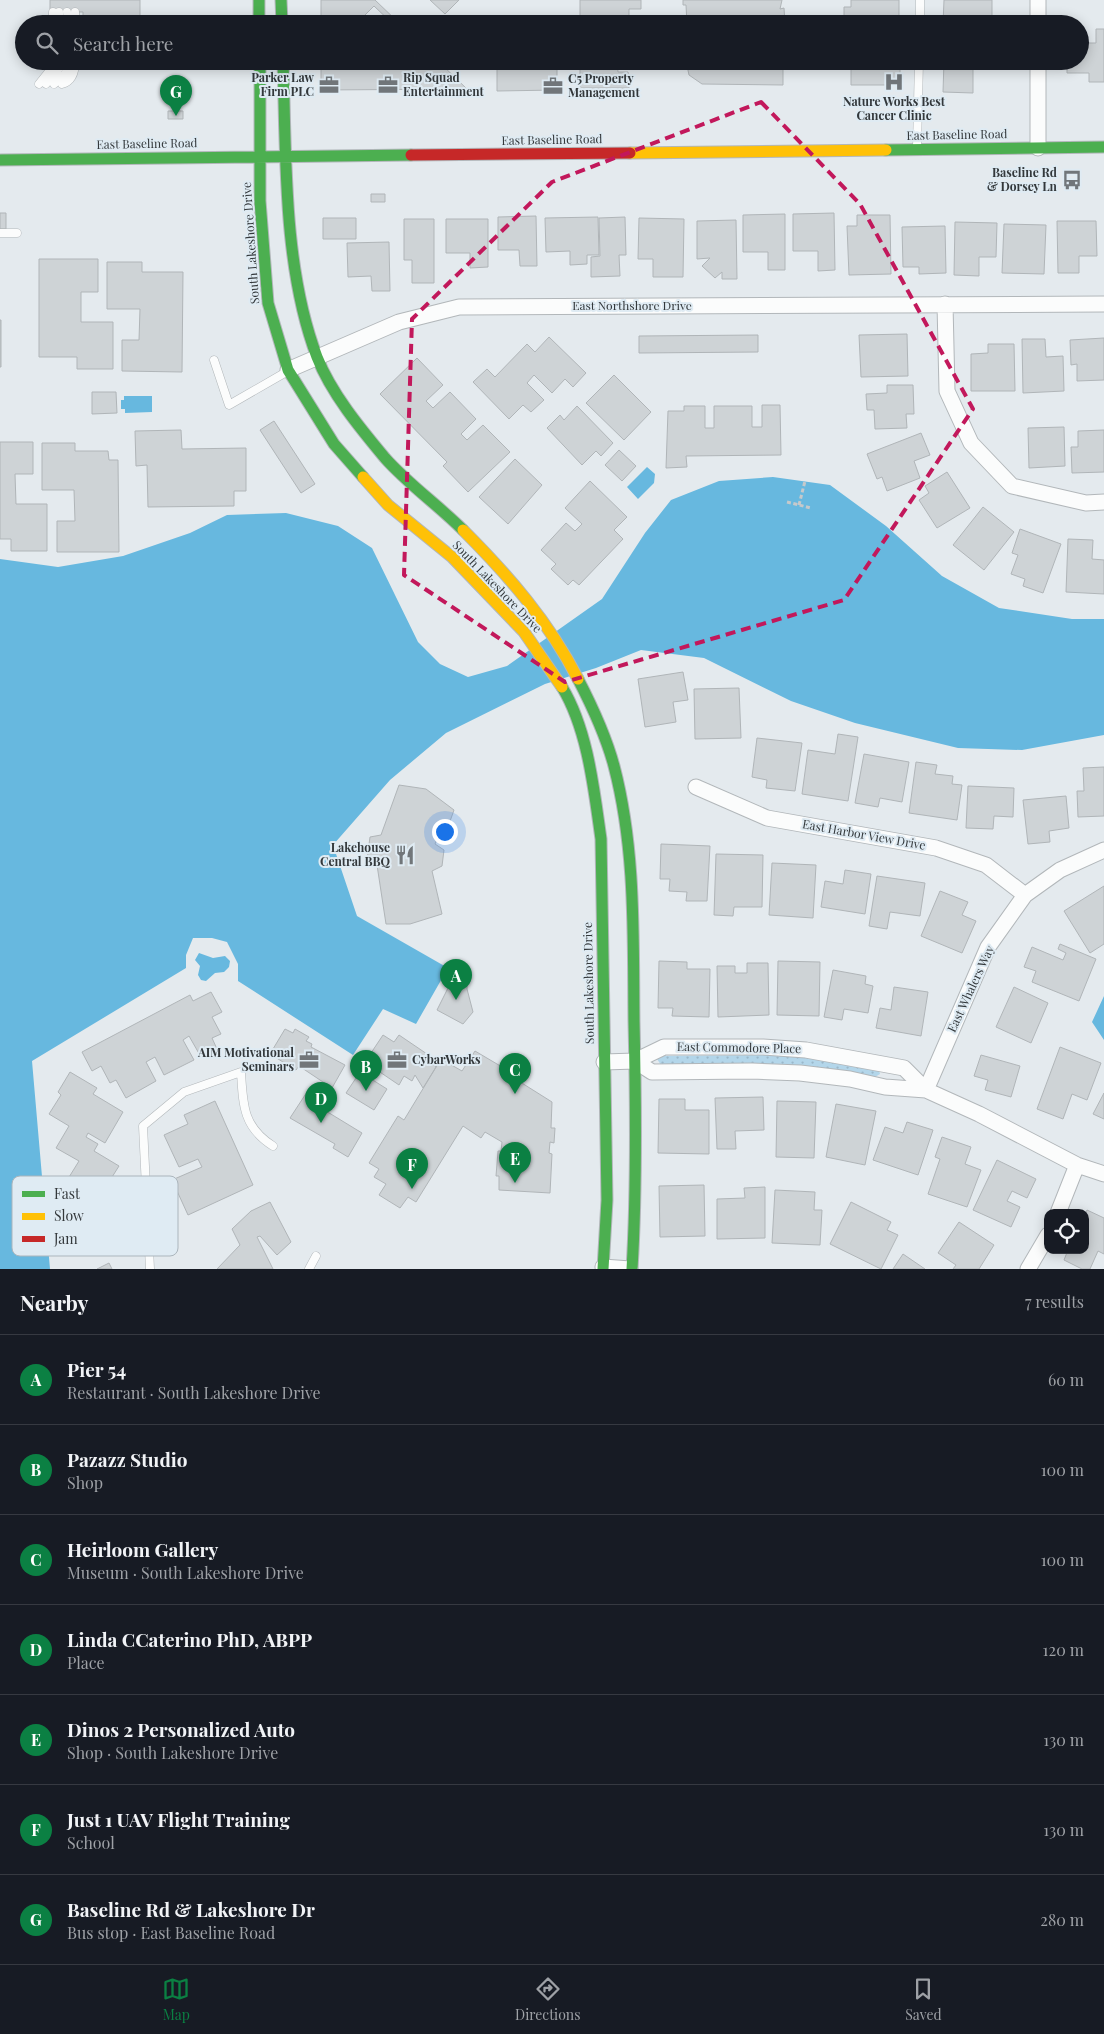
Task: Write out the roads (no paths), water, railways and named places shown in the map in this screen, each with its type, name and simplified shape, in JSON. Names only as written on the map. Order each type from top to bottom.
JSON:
[{"type":"street","points":[[259,0],[259,15]]},
{"type":"street","points":[[281,0],[282,15]]},
{"type":"street","points":[[1038,0],[1038,15]]},
{"type":"street","name":"South Lakeshore Drive","points":[[260,70],[261,214],[268,303],[288,370],[334,444],[388,506],[452,557],[524,632],[564,692],[582,736],[599,812],[607,1200],[603,1268]]},
{"type":"street","name":"South Lakeshore Drive","points":[[283,70],[286,156],[295,276],[317,357],[327,378],[352,415],[386,459],[459,526],[506,573],[563,650],[607,743],[626,818],[632,871],[635,1202],[631,1269]]},
{"type":"street","points":[[1038,70],[1038,148]]},
{"type":"street","name":"East Baseline Road","points":[[0,160],[1104,147]]},
{"type":"street","points":[[945,304],[947,391],[971,443],[1012,486],[1086,503],[1104,502]]},
{"type":"street","name":"East Northshore Drive","points":[[288,370],[399,322],[460,307],[1104,304]]},
{"type":"street","name":"East Harbor View Drive","points":[[696,787],[767,818],[936,848],[986,865],[1025,895]]},
{"type":"street","name":"East Whalers Way","points":[[926,1090],[988,947],[1025,895],[1060,870],[1104,850]]},
{"type":"street","name":"East Commodore Place","points":[[604,1062],[635,1061],[664,1047],[763,1047],[806,1050],[904,1068],[926,1090]]},
{"type":"street","name":"East Commodore Place","points":[[635,1061],[652,1072],[752,1070],[800,1073],[850,1079],[885,1087],[926,1090],[979,1114],[1077,1165],[1104,1174]]},
{"type":"street","points":[[1060,1209],[1077,1165]]},
{"type":"street","points":[[1028,1269],[1044,1242]]},
{"type":"street","points":[[603,1268],[631,1269]]},
{"type":"lane","points":[[920,0],[920,15]]},
{"type":"lane","points":[[61,15],[64,12]]},
{"type":"lane","points":[[64,12],[67,15]]},
{"type":"lane","points":[[50,84],[51,70]]},
{"type":"lane","points":[[50,84],[58,70]]},
{"type":"lane","points":[[50,84],[66,73],[66,70]]},
{"type":"lane","points":[[50,84],[66,83],[74,74],[74,70]]},
{"type":"lane","points":[[917,149],[919,70]]},
{"type":"lane","points":[[0,233],[18,233]]},
{"type":"lane","name":"East Northshore Drive","points":[[214,360],[228,405],[288,370]]},
{"type":"lane","points":[[145,1176],[143,1126],[184,1092],[241,1072],[243,1109],[257,1136],[273,1146]]},
{"type":"lane","points":[[149,1256],[150,1269]]},
{"type":"lane","points":[[309,1269],[316,1256]]},
{"type":"water","points":[[124,396],[152,396],[152,412],[125,413],[125,409],[121,409],[121,400],[124,400]]},
{"type":"water","points":[[647,467],[655,474],[654,483],[638,499],[627,487]]},
{"type":"water","points":[[773,477],[830,485],[886,526],[942,576],[999,608],[1072,619],[1104,619],[1104,735],[1022,750],[958,748],[855,723],[791,701],[704,658],[641,650],[596,668],[545,684],[446,733],[390,780],[333,845],[357,916],[448,968],[416,1024],[383,1009],[353,1055],[238,981],[238,964],[227,942],[212,938],[193,938],[186,955],[186,968],[32,1061],[42,1176],[12,1176],[12,1256],[49,1256],[50,1269],[0,1269],[0,559],[58,567],[123,556],[190,533],[227,515],[286,513],[338,526],[372,548],[418,642],[440,664],[468,677],[507,666],[602,599],[645,533],[671,500],[719,481]]},
{"type":"water","points":[[199,953],[213,958],[225,956],[230,961],[229,967],[224,972],[215,973],[206,981],[201,980],[198,975],[200,966],[195,960]]},
{"type":"water","points":[[1104,996],[1104,1040],[1092,1022]]},
{"type":"place","name":"Nature Works Best Cancer Clinic","points":[[894,82]]},
{"type":"place","name":"Parker Law Firm PLC","points":[[329,85]]},
{"type":"place","name":"Rip Squad Entertainment","points":[[388,85]]},
{"type":"place","name":"C5 Property Management","points":[[553,86]]},
{"type":"place","name":"Baseline Rd & Lakeshore Dr","points":[[176,116]]},
{"type":"place","name":"Baseline Rd & Dorsey Ln","points":[[1072,180]]},
{"type":"place","name":"Lakehouse Central BBQ","points":[[405,855]]},
{"type":"place","name":"Pier 54","points":[[456,1000]]},
{"type":"place","name":"AIM Motivational Seminars","points":[[309,1060]]},
{"type":"place","name":"CybarWorks","points":[[397,1060]]},
{"type":"place","name":"Pazazz Studio","points":[[366,1091]]},
{"type":"place","name":"Heirloom Gallery","points":[[515,1094]]},
{"type":"place","name":"Linda CCaterino PhD, ABPP","points":[[321,1123]]},
{"type":"place","name":"Dinos 2 Personalized Auto","points":[[515,1183]]},
{"type":"place","name":"Just 1 UAV Flight Training","points":[[412,1189]]}]
